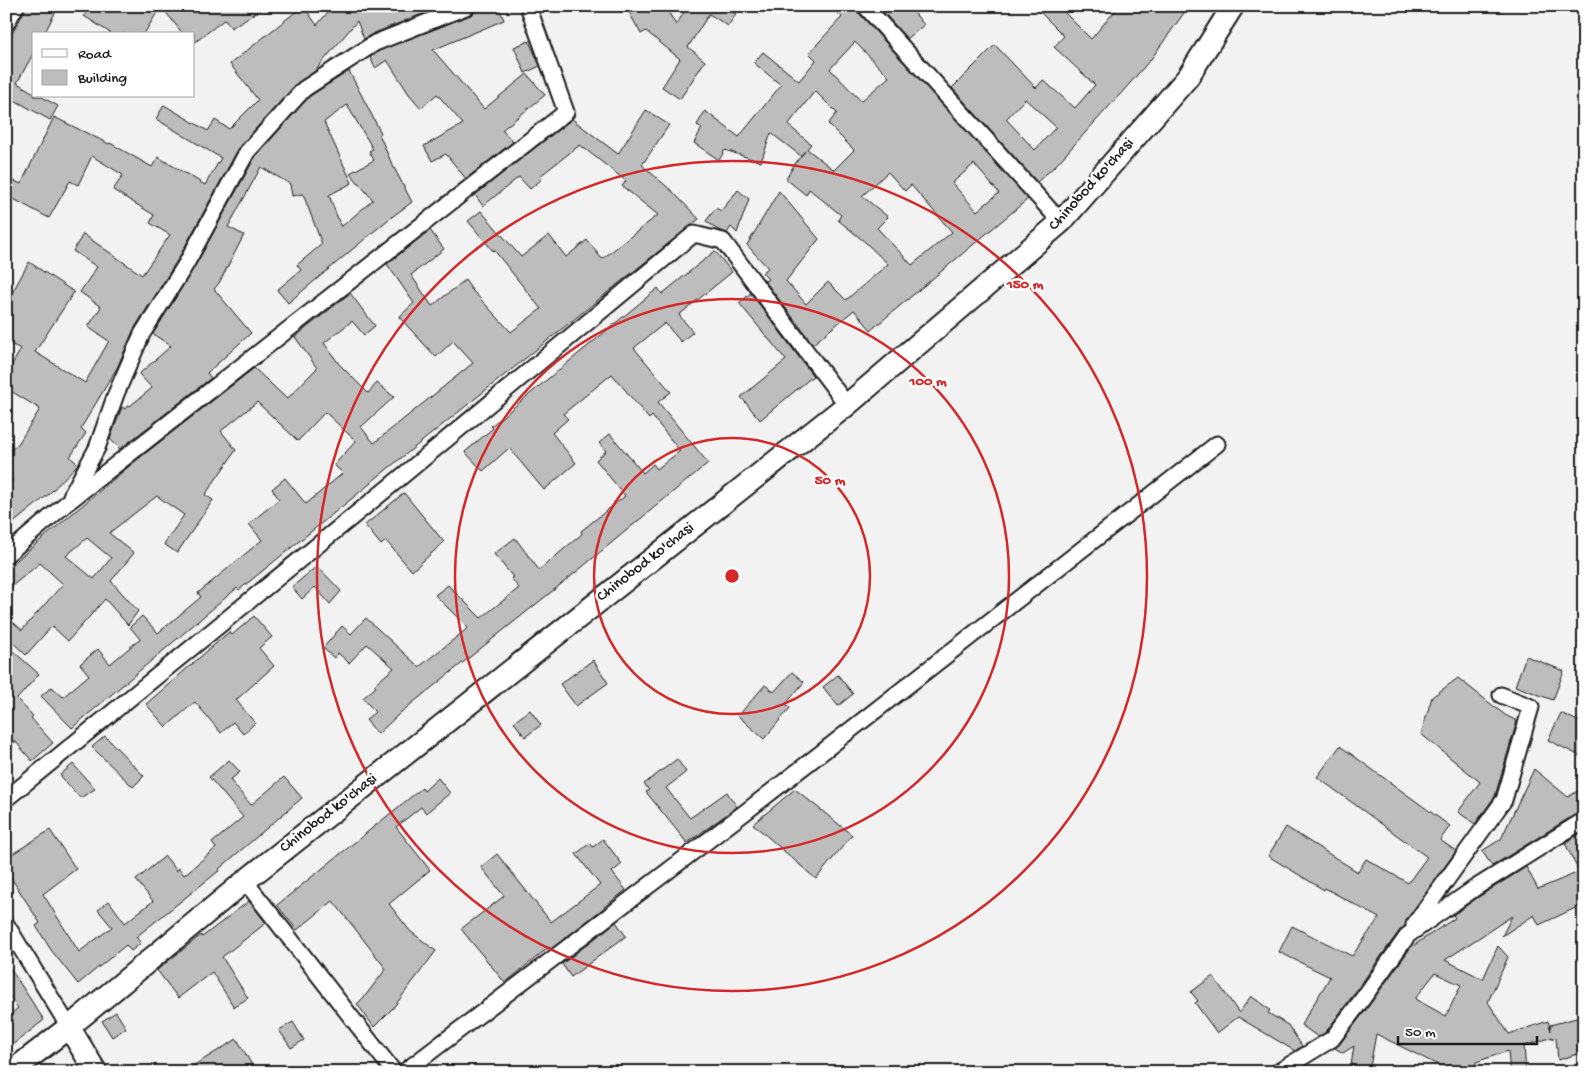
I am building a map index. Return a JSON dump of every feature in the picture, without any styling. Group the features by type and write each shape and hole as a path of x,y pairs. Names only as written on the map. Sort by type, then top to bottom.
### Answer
{"street":[{"path":"6,24 16,6"},
{"path":"68,502 97,448 116,394 142,334 186,264 247,152 304,89 375,43 468,6"},
{"path":"6,555 68,502 566,112 528,6"},
{"path":"865,6 1061,222"},
{"name":"Chinobod ko'chasi","path":"11,1072 69,1027 245,880 847,404 1061,222 1188,77 1233,6"},
{"path":"6,799 389,487 694,234 723,242 847,404"},
{"path":"404,1072 748,810 1217,444"},
{"path":"1278,1072 1332,1039 1504,800 1531,707 1501,695"},
{"path":"1408,935 1475,888 1584,820"},
{"path":"245,880 394,1072"},
{"path":"6,924 96,1072"}],"building":[{"path":"27,6 47,6 56,11 45,32 32,32 32,56 17,83 32,92 32,98 44,98 58,106 50,120 9,97 6,102 6,45"},
{"path":"91,6 161,6 145,32 109,32 84,16"},
{"path":"161,6 266,6 231,28 225,19 195,42 195,32 181,32"},
{"path":"303,6 317,25 333,6 442,6 364,39 357,21 314,72 297,83 240,146 178,259 134,329 117,368 81,428 86,433 70,457 78,464 49,494 6,529 6,485 13,480 6,472 6,454 18,444 40,409 6,388 6,375 21,349 6,342 6,304 29,262 74,292 35,352 85,383 109,341 88,327 101,307 80,292 97,267 73,251 83,234 142,275 170,235 150,223 154,215 113,190 123,175 92,156 78,185 70,181 49,218 6,195 6,177 21,184 54,117 110,143 152,167 158,157 205,185 221,158 156,119 164,105 208,131 215,120 229,129 258,100 230,64"},
{"path":"477,6 498,6 504,20 433,50 484,109 527,74 545,95 502,130 513,142 466,179 446,154 432,161 424,146 463,124 437,94 421,108 409,94 387,60 375,68 370,57 379,51 471,15 476,11"},
{"path":"639,6 665,6 676,25 688,6 723,6 736,14 728,26 709,14 688,47 705,61 680,99 662,87 680,59 646,31 641,34 629,12"},
{"path":"830,6 856,6 858,12 1028,199 871,330 854,310 813,344 765,281 768,279 762,273 768,268 747,245 779,191 819,239 786,281 806,304 828,282 846,300 888,264 838,220 841,215 809,189 806,195 786,179 805,151 801,156 771,133 761,162 725,150 719,160 694,143 702,128 697,125 705,111 739,137 781,85 754,63 763,52 799,81 816,60 809,53 842,17","holes":["855,42 889,77 861,101 830,69","815,91 837,113 828,124 854,150 834,170 807,149 811,144 788,125","974,164 999,193 977,211 952,183","888,172 905,191 911,185 952,232 912,265 877,228 888,217 862,196"]},
{"path":"878,6 909,6 924,25 907,39"},
{"path":"1034,6 1058,6 1091,39 1119,6 1189,6 1151,59 1055,166 1037,182 952,88 995,45 1036,88 1043,80 1075,108 1095,85 1054,47 1064,36","holes":["1025,99 1056,127 1035,150 1006,119"]},
{"path":"529,41 540,66 525,73 514,47"},
{"path":"349,71 381,133 379,134 391,162 412,202 288,303 277,290 301,270 297,265 322,244 303,194 292,196 290,184 261,167 228,227 244,235 214,289 251,333 207,373 211,378 120,449 110,439 122,407 125,409 128,405 130,406 152,388 139,374 171,346 153,334 194,268 255,157 310,96","holes":["347,105 373,149 369,151 374,160 350,173 373,200 341,227 329,195 352,183 324,122"]},
{"path":"646,110 669,125 642,165 673,192 699,219 239,590 237,588 72,728 41,696 52,687 63,697 89,675 80,664 98,649 110,664 140,639 130,627 142,616 158,633 201,597 198,593 262,540 249,524 279,499 272,489 285,478 306,504 343,473 334,465 356,441 325,412 298,441 257,402 221,431 236,450 205,495 213,500 177,553 164,544 184,515 157,496 109,533 134,553 111,581 138,611 128,625 105,599 68,641 52,626 26,655 6,636 6,616 22,630 63,584 40,563 6,591 6,569 133,463 254,368 287,399 317,368 295,337 350,293 375,326 364,335 352,321 324,343 339,364 368,393 377,383 394,397 361,427 374,443 473,363 453,341 436,357 399,317 414,303 387,264 430,230 444,249 411,275 432,306 465,280 511,332 541,309 468,221 481,211 521,257 549,235 566,257 587,240 602,259 658,215 622,186 626,181 580,145 540,176 542,179 530,189 519,177 483,206 475,195 572,119 618,154","holes":["87,538 111,558 94,579 66,556"]},
{"path":"738,190 749,199 737,233 731,227 727,233 718,230 706,221 716,208 721,211"},
{"path":"715,251 732,272 679,315 693,332 681,342 665,323 634,348 671,392 658,402 708,463 575,573 400,713 378,734 366,720 375,712 363,698 376,687 374,685 394,668 367,644 349,663 338,653 334,658 323,648 342,626 351,634 366,618 419,667 468,628 435,595 448,585 481,618 519,588 511,578 513,577 494,554 515,538 539,570 582,534 581,531 625,496 596,460 606,451 599,443 610,434 643,473 653,464 657,469 680,451 652,416 649,419 612,374 563,414 568,419 552,433 576,463 544,490 509,448 483,471 465,452 493,428 491,426 658,288 662,294"},
{"path":"751,293 813,376 760,420 741,397 786,360 739,303"},
{"path":"404,493 444,542 412,571 386,541 381,545 365,525"},
{"path":"317,566 341,591 330,604 315,587 302,599 292,587"},
{"path":"254,616 272,637 259,648 274,666 236,700 255,723 243,734 233,722 221,733 195,702 166,727 146,704 229,632 232,635"},
{"path":"13,651 39,674 17,699 33,716 31,718 53,743 32,761 6,733 6,658"},
{"path":"1526,656 1564,671 1553,700 1515,686"},
{"path":"593,660 608,683 576,706 560,684"},
{"path":"792,672 804,682 786,704 790,708 764,739 738,716 765,685 774,692"},
{"path":"838,675 853,694 838,706 823,687"},
{"path":"1458,678 1505,715 1517,721 1495,796 1475,824 1458,812 1480,782 1421,734 1432,697"},
{"path":"530,710 541,725 525,737 514,722"},
{"path":"1561,713 1584,724 1584,758 1548,740"},
{"path":"105,736 144,776 133,787 92,747"},
{"path":"1340,746 1450,826 1440,840 1456,851 1406,920 1405,926 1400,930 1326,1032 1318,1037 1301,1025 1330,977 1279,952 1292,926 1352,956 1379,918 1325,888 1324,890 1268,856 1286,827 1358,872 1366,859 1408,883 1427,857 1317,777"},
{"path":"677,759 686,772 666,788 690,818 727,792 737,807 687,843 646,792 649,790 644,784"},
{"path":"229,760 240,772 230,780 251,805 284,777 302,798 220,870 136,937 141,943 131,951 126,945 78,984 51,950 36,926 40,923 6,870 6,858 50,830 76,869 43,894 79,952 112,927 98,910 109,901 125,923 153,901 136,880 165,856 177,871 179,868 184,875 216,848 212,843 243,817 209,777"},
{"path":"73,764 95,789 80,798 60,775"},
{"path":"1534,769 1568,797 1584,787 1584,811 1579,812 1492,866 1482,851 1501,839"},
{"path":"438,778 450,793 426,813 421,807 396,827 430,870 389,904 410,931 436,951 393,1008 374,1027 357,1004 386,969 333,901 297,930 277,905 422,788 424,791"},
{"path":"795,789 852,835 816,879 753,824"},
{"path":"1584,831 1584,904 1539,925 1534,915 1502,936 1512,916 1445,960 1483,979 1498,946 1508,957 1488,1002 1509,1034 1548,1021 1551,1031 1550,1025 1584,1016 1584,1052 1558,1060 1556,1038 1553,1039 1553,1037 1524,1046 1526,1072 1510,1072 1508,1051 1476,1062 1474,1072 1452,1072 1376,1034 1369,1072 1350,1072 1354,1046 1343,1053 1335,1048 1368,1007 1411,947 1455,918 1453,915 1480,896 1526,867 1538,889 1579,872 1565,843","holes":["1435,973 1461,985 1446,1016 1415,999"]},
{"path":"603,839 622,864 612,872 626,890 551,949 549,947 505,983 461,929 504,896 481,867 497,854 551,922 600,885 576,854 590,843 593,847"},
{"path":"249,901 266,923 222,957 248,998 234,1007 212,972 178,998 157,970 201,935 202,937"},
{"path":"616,922 626,936 571,977 562,964"},
{"path":"6,962 44,1020 6,1050 6,1018 18,1008 6,991"},
{"path":"1213,976 1239,1013 1251,996 1270,1010 1268,1013 1288,1025 1302,1046 1295,1051 1238,1017 1217,1033 1195,1003 1198,1001 1191,992"},
{"path":"116,1012 126,1028 112,1037 102,1021"},
{"path":"293,1022 304,1040 291,1048 279,1030"},
{"path":"237,1039 256,1072 183,1072"}]}
